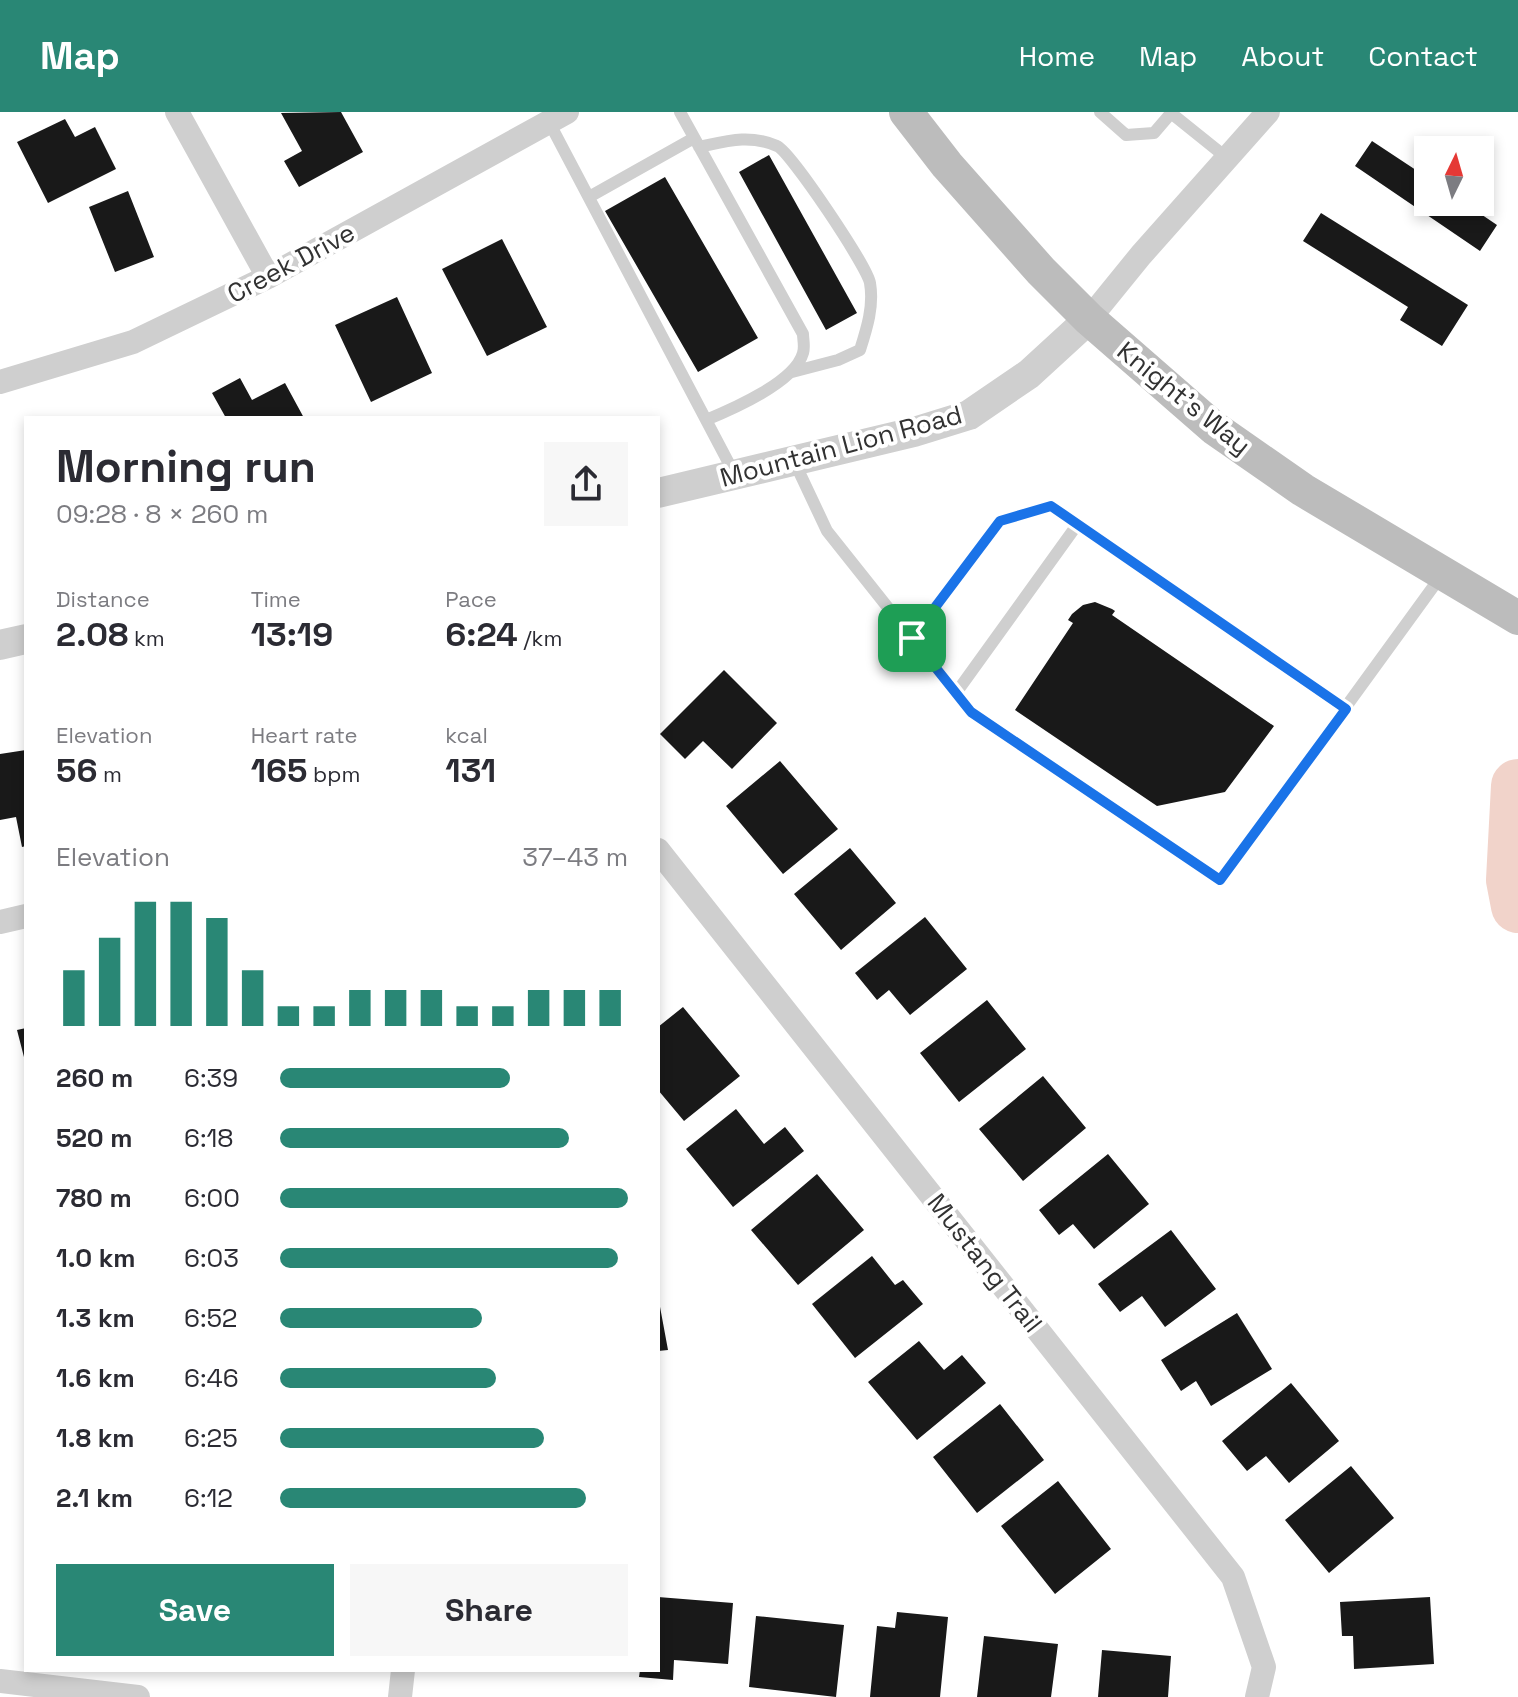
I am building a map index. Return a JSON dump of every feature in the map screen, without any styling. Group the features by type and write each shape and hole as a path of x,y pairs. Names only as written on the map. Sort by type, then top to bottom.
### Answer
{"main road":[{"name":"Knight's Way","path":"906,112 947,165 1041,271 1089,319 1214,428 1303,490 1518,618"}],"street":[{"path":"177,112 268,277"},
{"path":"1089,319 1268,112"},
{"name":"Creek Drive","path":"0,382 133,342 268,277 561,115"},
{"name":"Mountain Lion Road","path":"660,493 969,415 1029,374 1089,319"},
{"path":"0,645 24,639"},
{"name":"Mustang Trail","path":"660,853 1233,1577 1264,1667 1257,1697"},
{"path":"0,922 24,916"},
{"path":"400,1697 403,1672"},
{"path":"0,1681 138,1697"}],"lane":[{"path":"680,112 803,334 803,353 792,372"},
{"path":"1100,112 1126,135 1154,133 1172,112 1227,158"},
{"path":"561,115 589,197 735,475"},
{"path":"589,197 696,143 746,137 781,147 858,255 870,282 870,319 860,350 838,360 792,372 739,406 706,420"},
{"path":"794,461 827,531 971,712 1220,880 1442,574"},
{"path":"912,638 1000,521 1051,506 1346,709"},
{"path":"956,693 1077,525"}],"building":[{"path":"341,112 363,152 299,187 284,161 302,151 281,113"},
{"path":"65,119 75,137 95,127 116,169 48,203 17,142"},
{"path":"1372,141 1414,169 1414,206 1355,166"},
{"path":"769,155 857,313 826,330 739,172"},
{"path":"665,177 758,338 698,372 605,211"},
{"path":"128,191 154,257 115,272 89,207"},
{"path":"1321,213 1468,305 1442,346 1400,320 1408,307 1303,241"},
{"path":"1429,216 1484,216 1497,225 1480,251"},
{"path":"502,239 547,327 487,356 442,269"},
{"path":"397,297 432,373 371,402 335,325"},
{"path":"240,378 252,400 285,383 303,416 225,416 212,393"},
{"path":"1095,602 1115,611 1112,615 1274,726 1225,792 1157,806 1015,710 1073,623 1068,620 1072,614 1083,605"},
{"path":"724,670 777,723 732,769 703,741 685,759 660,734"},
{"path":"24,750 22,847 16,817 0,820 0,754"},
{"path":"780,761 838,829 783,874 726,806"},
{"path":"850,848 896,903 841,950 794,894"},
{"path":"925,917 967,969 910,1015 889,990 877,1000 855,973"},
{"path":"987,1000 1026,1049 959,1102 920,1053"},
{"path":"683,1007 740,1076 684,1121 660,1092 660,1025"},
{"path":"24,1028 24,1057 17,1030"},
{"path":"1043,1076 1086,1128 1023,1181 979,1129"},
{"path":"736,1109 764,1144 785,1127 804,1151 733,1207 686,1149"},
{"path":"1108,1154 1149,1204 1094,1249 1073,1224 1059,1235 1039,1210"},
{"path":"817,1174 864,1230 798,1285 751,1230"},
{"path":"1171,1230 1216,1289 1165,1327 1142,1296 1120,1312 1098,1284"},
{"path":"872,1256 895,1285 903,1280 923,1304 855,1358 812,1304"},
{"path":"660,1307 668,1350 660,1351"},
{"path":"1237,1313 1272,1369 1211,1406 1196,1381 1181,1391 1161,1360"},
{"path":"919,1341 944,1370 962,1355 986,1383 917,1440 868,1382"},
{"path":"1291,1383 1339,1441 1289,1483 1266,1456 1247,1471 1222,1441"},
{"path":"1000,1404 1044,1460 977,1513 933,1457"},
{"path":"1351,1466 1394,1518 1329,1573 1285,1520"},
{"path":"1058,1481 1111,1549 1055,1594 1001,1526"},
{"path":"660,1597 733,1603 728,1664 674,1660 673,1680 639,1677 640,1672 660,1672"},
{"path":"1430,1597 1434,1664 1354,1669 1353,1636 1342,1636 1340,1602"},
{"path":"897,1612 948,1617 940,1697 870,1697 877,1626 895,1628"},
{"path":"756,1616 844,1625 836,1697 749,1687"},
{"path":"984,1636 1058,1644 1051,1697 977,1697"},
{"path":"1102,1650 1171,1656 1168,1697 1098,1697"}],"waterway":[{"path":"1518,786 1513,880 1518,906"}],"route":[{"path":"1051,506 1346,709 1220,880 971,712 912,638 1000,521 1051,506"}]}
